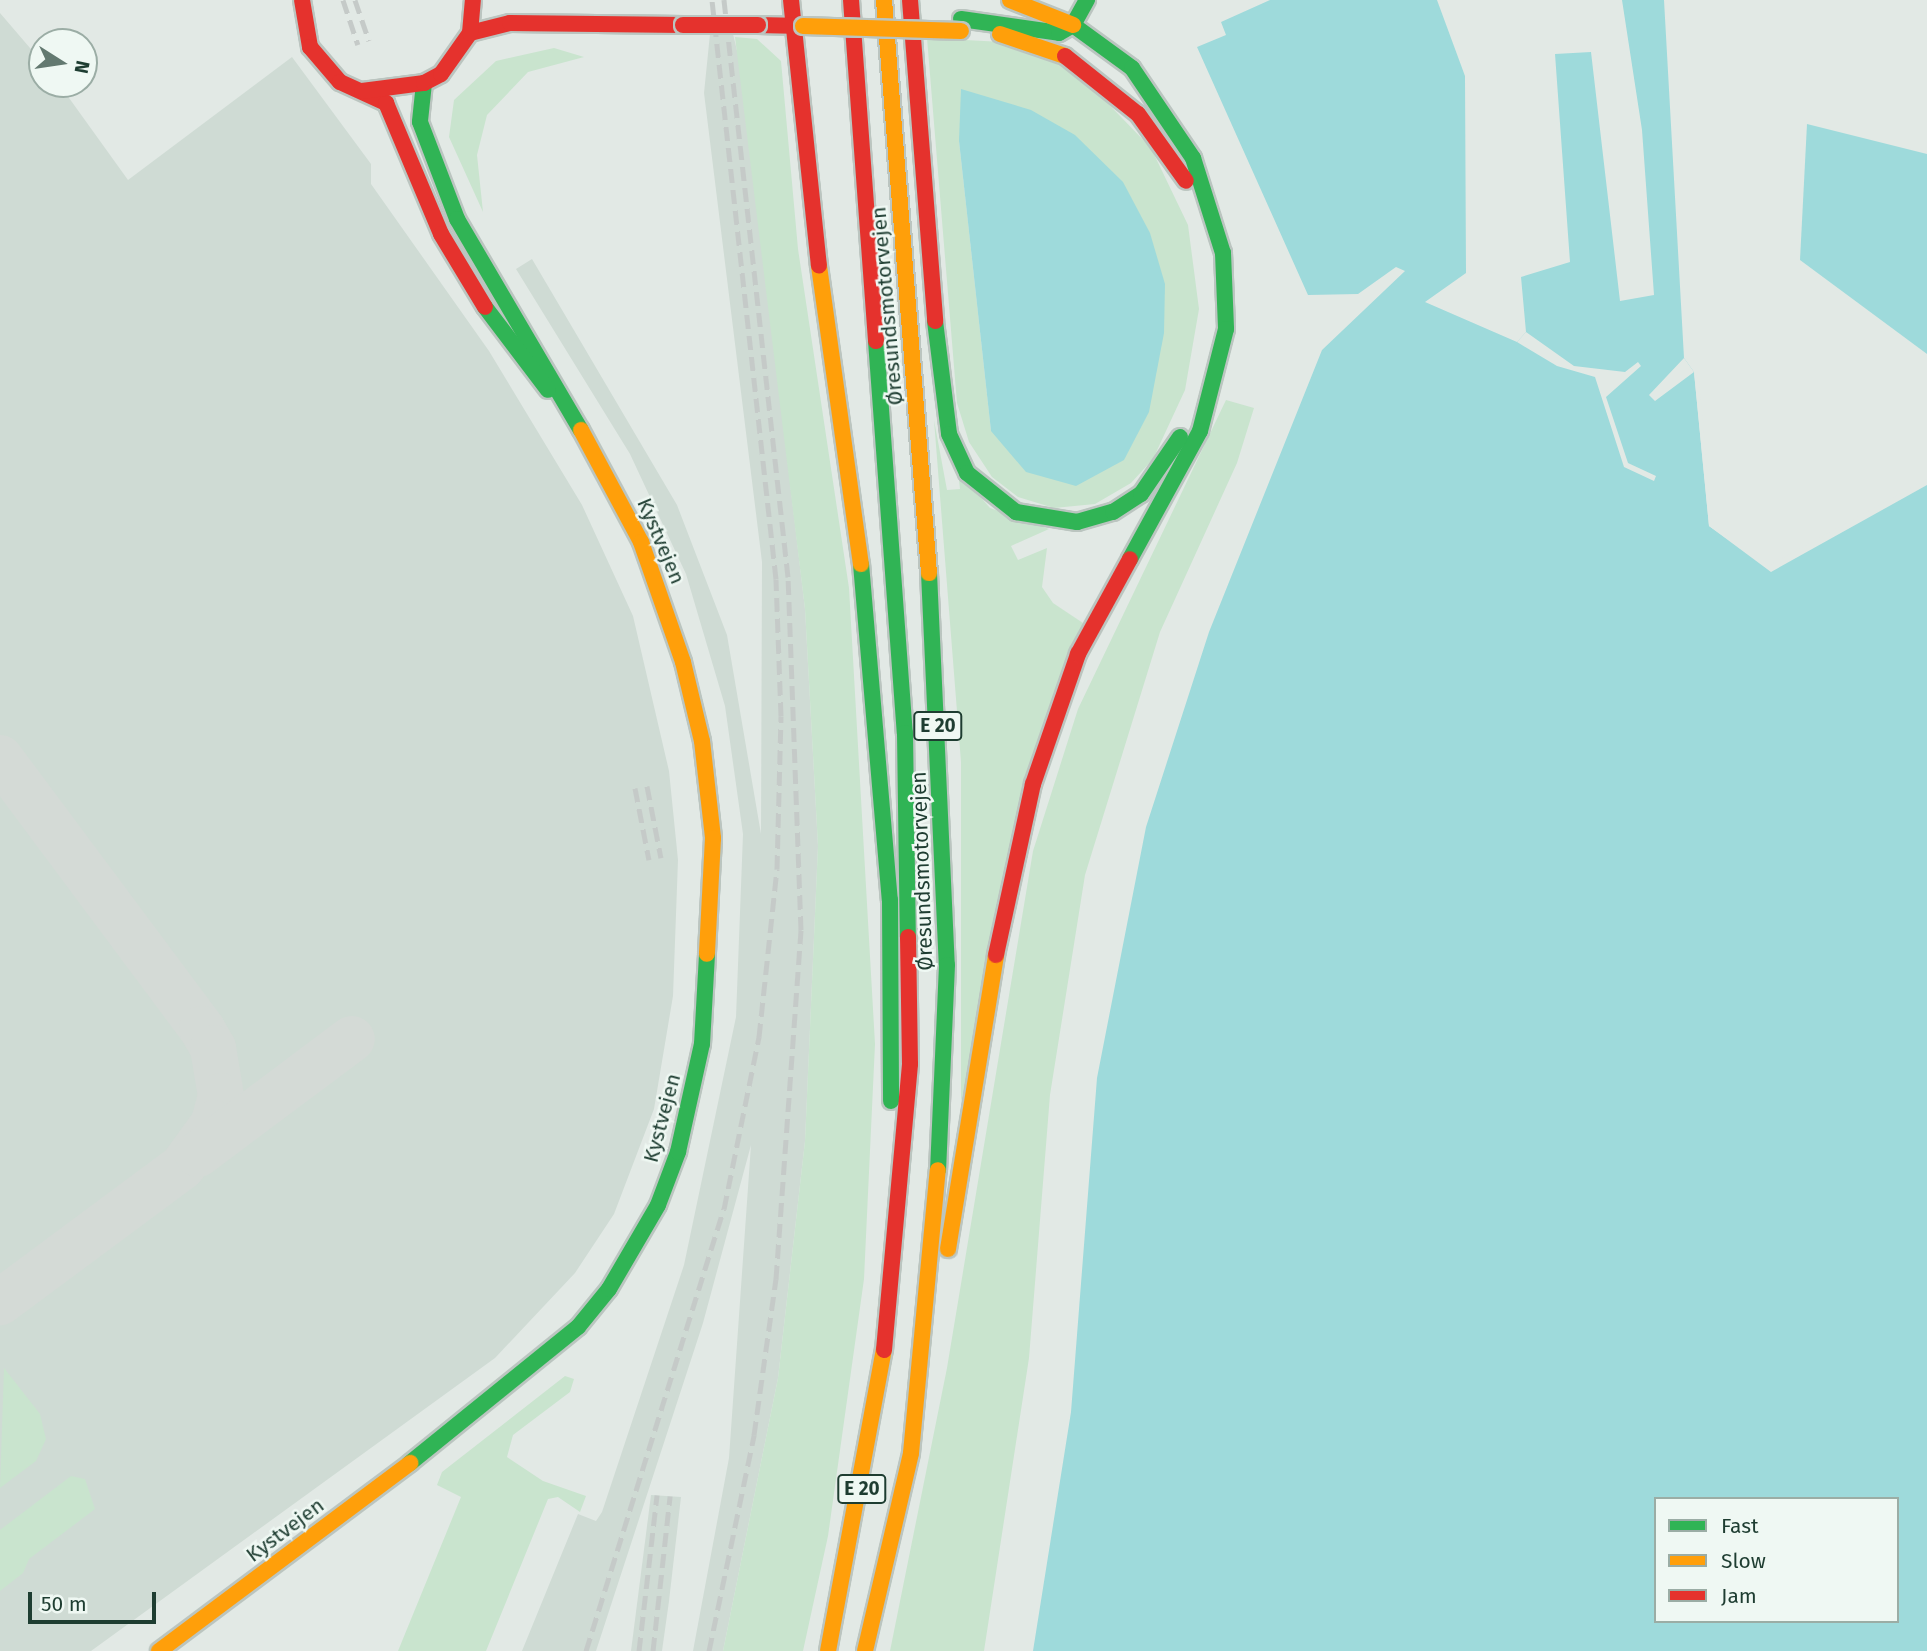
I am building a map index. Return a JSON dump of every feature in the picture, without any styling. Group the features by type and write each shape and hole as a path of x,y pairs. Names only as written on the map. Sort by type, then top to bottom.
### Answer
{"main road":[{"name":"Kystvejen","path":"302,0 303,29 323,66 386,103 465,274 536,379 557,398"},
{"path":"362,90 424,83 451,65 470,33 473,0"},
{"path":"791,0 797,26 858,535 890,900 887,1325"},
{"name":"Øresundsmotorvejen","path":"828,1651 887,1325 910,1064 911,894 905,733 851,0"},
{"name":"Øresundsmotorvejen","path":"865,1651 911,1453 936,1226 947,965 928,562 884,0"},
{"path":"910,0 945,423 967,473 984,491 1016,512 1064,522 1113,512 1161,471 1198,392 1211,302 1202,231 1176,162 1138,114 1065,56 1017,37 961,25"},
{"path":"911,1453 1005,900 1032,784 1078,654 1200,431 1224,347 1223,253 1198,170 1132,68 1066,29 1056,16 1010,0"},
{"path":"1056,16 1063,0"},
{"path":"1065,56 1066,29 1087,0"},
{"path":"470,33 510,23 961,25 1066,29"},
{"name":"Kystvejen","path":"159,1651 489,1404 578,1327 636,1248 678,1152 702,1044 712,937 713,838 702,741 683,662 641,542 557,398 443,189 421,122 424,83"}],"shaded area":[{"path":"0,13 28,46 28,98 69,98 128,180 292,57 371,164 371,184 489,351 582,505 633,616 669,771 678,860 673,996 654,1109 614,1214 575,1273 495,1358 91,1651 0,1651"},
{"path":"710,34 733,34 741,67 805,609 818,846 805,1141 778,1378 723,1651 693,1651 729,1458 751,1145 703,1323 596,1651 522,1651 578,1514 596,1521 602,1512 684,1265 736,1017 743,834 725,706 686,574 630,454 516,269 532,259 677,505 727,635 761,834 762,562 704,93"},
{"path":"651,1495 681,1497 669,1601 662,1651 631,1651"}],"green space":[{"path":"735,37 757,39 781,61 798,249 849,588 875,1044 864,1279 828,1536 803,1651 723,1651 778,1378 805,1141 818,846 805,609"},
{"path":"927,38 1003,42 1049,58 1092,87 1151,148 1188,225 1199,309 1185,390 1153,459 1131,483 1095,504 1054,508 1018,497 992,477 969,442 957,403","holes":["959,141 1149,412 991,431"]},
{"path":"554,48 584,57 528,72 487,115 477,155 483,212 449,137 454,100 496,61"},
{"path":"1226,400 1254,408 1237,463 1160,632 1085,875 1050,1095 1029,1358 984,1651 890,1651 947,1368 1033,851 1078,709"},
{"path":"934,420 947,490 960,489 958,471 990,508 1049,529 1011,546 1018,560 1047,548 1042,587 1053,603 1083,623 961,1102 961,762"},
{"path":"4,1368 40,1414 46,1439 36,1461 0,1488"},
{"path":"565,1376 574,1379 570,1392 513,1435 507,1457 543,1481 586,1496 580,1512 558,1497 548,1499 486,1651 398,1651 461,1497 437,1485 442,1472"},
{"path":"71,1476 85,1479 95,1509 29,1559 23,1573 0,1591 0,1530"}],"water":[{"path":"1270,0 1437,0 1465,76 1466,273 1425,302 1517,342 1526,332 1521,277 1570,262 1555,54 1591,52 1620,301 1654,295 1642,130 1622,0 1664,0 1684,358 1694,372 1709,526 1770,569 1927,482 1927,1651 1033,1651 1071,1412 1097,1078 1146,827 1209,632 1322,350 1405,271 1396,267 1358,294 1308,295 1197,47 1226,35 1221,22"},
{"path":"961,89 1031,110 1075,135 1123,182 1150,233 1165,284 1164,333 1149,412 1124,460 1076,486 1026,472 991,431 959,141"},
{"path":"1807,124 1927,154 1927,354 1800,260"}],"pier":[{"path":"1526,332 1574,366 1625,372 1638,362 1641,366 1606,397 1628,463 1656,476 1654,481 1624,467 1595,377 1557,366 1517,342"},
{"path":"1684,358 1694,372 1655,401 1649,395"},
{"path":"1694,372 1699,380 1712,525 1770,565 1927,479 1927,485 1771,572 1709,526"}],"taxiway":[{"path":"0,758 202,1029 213,1048 221,1096 214,1123 182,1167 0,1302"},
{"path":"198,1154 352,1039"}],"railway":[{"path":"343,0 358,45"},
{"path":"355,0 369,41"},
{"path":"586,1651 724,1209 759,1037 777,869 781,716 776,579 712,0"},
{"path":"709,1651 754,1435 776,1279 801,930 788,577 724,0"},
{"path":"647,786 661,858"},
{"path":"635,788 649,860"},
{"path":"639,1651 657,1495"},
{"path":"653,1651 670,1496"}],"traffic: fast":[{"path":"961,19 1059,33 1073,25 1087,0"},
{"path":"1073,25 1132,68 1193,158 1223,253 1226,329 1200,431 1130,559"},
{"path":"424,83 420,122 457,219 581,430"},
{"path":"485,307 548,390"},
{"path":"935,321 949,434 967,473 1016,512 1077,522 1113,512 1141,494 1180,437"},
{"path":"876,341 905,733 908,937"},
{"path":"861,564 890,900 891,1101"},
{"path":"929,573 947,965 938,1170"},
{"path":"410,1463 578,1327 609,1289 658,1205 678,1152 702,1044 707,954"}],"traffic: slow":[{"path":"884,0 929,573"},
{"path":"1010,0 1073,25"},
{"path":"803,26 961,31"},
{"path":"1000,34 1065,56"},
{"path":"819,266 861,564"},
{"path":"581,430 641,542 683,662 702,741 713,838 707,954"},
{"path":"948,1249 996,955"},
{"path":"865,1651 911,1453 938,1170"},
{"path":"828,1651 884,1350"},
{"path":"159,1651 410,1463"}],"traffic: jam":[{"path":"302,0 310,47 340,82 386,103 441,234 485,307"},
{"path":"362,91 424,83 441,74 470,33 473,0"},
{"path":"791,0 819,266"},
{"path":"851,0 876,341"},
{"path":"910,0 935,321"},
{"path":"470,33 510,23 683,25"},
{"path":"683,25 758,25"},
{"path":"758,25 803,26"},
{"path":"1065,56 1138,114 1186,181"},
{"path":"996,955 1033,784 1078,654 1130,559"},
{"path":"884,1350 910,1064 908,937"}]}
